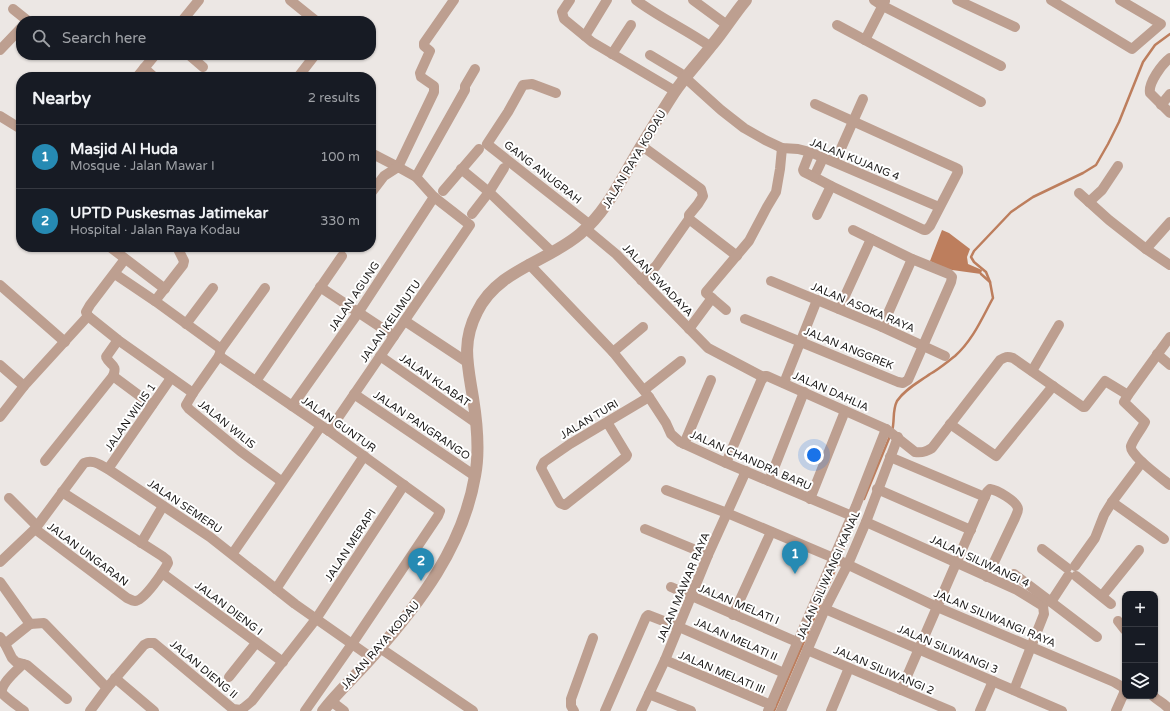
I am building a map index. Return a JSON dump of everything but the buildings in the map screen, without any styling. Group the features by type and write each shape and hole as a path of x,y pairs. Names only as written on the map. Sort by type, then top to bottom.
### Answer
{"street":[{"path":"186,16 199,0"},
{"path":"290,0 310,16"},
{"path":"376,186 384,176 398,167 434,92 434,86 421,77 420,73 430,51 424,46 424,43 430,32 454,0"},
{"path":"570,0 562,12 564,19 585,36 612,54 675,91"},
{"path":"585,36 607,0"},
{"path":"636,0 686,32 712,46"},
{"path":"693,0 727,25"},
{"path":"874,0 884,3 1001,66"},
{"path":"957,0 1015,27"},
{"path":"1050,0 1132,49 1161,24 1120,0"},
{"name":"JALAN RAYA KODAU","path":"323,711 372,658 416,605 444,563 463,521 475,476 477,459 476,423 467,362 467,343 470,328 481,304 494,289 520,269 571,242 588,227 605,207 675,91 712,46 743,1"},
{"path":"865,40 884,3"},
{"path":"13,9 22,16"},
{"path":"612,54 631,25"},
{"path":"837,25 981,102"},
{"path":"0,50 16,33"},
{"name":"JALAN KUJANG 4","path":"650,55 686,78 720,110 744,128 765,140 782,148 798,149 810,152 939,206"},
{"path":"1170,58 1151,83 1149,89 1150,93 1170,113"},
{"path":"141,72 150,60"},
{"path":"195,60 203,67"},
{"path":"302,72 311,60"},
{"path":"144,68 148,72"},
{"path":"416,177 465,90 465,86 475,69"},
{"name":"GANG ANUGRAH","path":"556,93 532,84 523,85 508,112 487,144 588,227"},
{"path":"1161,105 1170,94"},
{"path":"834,162 863,99"},
{"path":"810,152 803,170 804,172 924,230 930,226 939,206 958,172 958,170 815,104"},
{"path":"0,116 16,126"},
{"path":"641,280 656,266 703,196 702,191 642,146"},
{"path":"442,191 479,148"},
{"path":"726,310 706,294 707,289 750,241 767,206 776,192 782,148"},
{"path":"376,156 416,177 434,197"},
{"path":"814,177 823,158"},
{"path":"1089,202 1102,190 1118,166"},
{"path":"472,214 504,168"},
{"path":"461,169 488,192 552,252"},
{"path":"817,215 831,186"},
{"path":"1079,194 1146,249 1170,265"},
{"name":"JALAN KELIMUTU","path":"233,553 281,481 354,394 470,224 434,197"},
{"name":"JALAN AGUNG","path":"292,406 358,313 434,197"},
{"path":"689,219 737,256"},
{"path":"1146,249 1170,222"},
{"name":"JALAN SWADAYA","path":"588,227 711,350 764,377"},
{"path":"853,230 912,259 949,274 952,277 923,346"},
{"path":"839,309 871,239"},
{"path":"117,252 164,289"},
{"path":"154,301 183,265 184,261 180,252"},
{"path":"256,381 342,256"},
{"path":"126,259 86,312 88,316 118,340 193,393"},
{"path":"882,327 912,259"},
{"name":"JALAN CHANDRA BARU","path":"529,264 613,352 647,394 666,423 671,434 684,444 852,516"},
{"name":"JALAN GUNTUR","path":"115,274 186,324 256,381 325,428 440,511 352,644"},
{"name":"JALAN ASOKA RAYA","path":"771,281 882,327 945,356"},
{"path":"0,285 65,342"},
{"path":"320,287 394,336"},
{"path":"186,324 214,288"},
{"name":"JALAN WILIS","path":"266,288 220,353 186,405 188,409 240,451 281,481"},
{"path":"689,329 712,298"},
{"path":"784,383 817,300"},
{"path":"0,417 24,386 88,316"},
{"name":"JALAN ANGGREK","path":"745,319 903,383 908,380 923,346"},
{"path":"405,321 467,362"},
{"path":"1059,325 1032,371 1083,407 1085,407 1105,381 1126,399 1145,422 1130,449 1142,462 1170,485"},
{"path":"613,352 643,327"},
{"path":"1126,399 1170,337"},
{"path":"45,461 113,376 115,367 106,357 118,340"},
{"path":"1157,354 1170,365"},
{"name":"JALAN KLABAT","path":"380,356 476,423"},
{"name":"JALAN DAHLIA","path":"764,377 767,376 784,383 892,432 915,452 926,452 932,448 1000,360 1009,356 1032,371"},
{"name":"JALAN TURI","path":"607,422 627,455 626,457 565,505 560,503 541,468 542,464 647,394 681,361"},
{"path":"0,365 24,386"},
{"path":"113,376 152,405"},
{"path":"726,463 764,377"},
{"name":"JALAN WILIS 1","path":"108,469 171,378"},
{"path":"684,444 711,380"},
{"path":"950,424 996,456 1053,386"},
{"path":"769,481 804,392"},
{"name":"JALAN PANGRANGO","path":"354,394 475,476"},
{"path":"810,499 845,411"},
{"path":"769,708 797,642 840,561 852,516 892,432"},
{"name":"JALAN SILIWANGI KANAL","path":"781,711 825,609 840,561 866,522 890,457 892,432"},
{"path":"276,590 364,456"},
{"path":"890,457 985,497"},
{"name":"JALAN SEMERU","path":"0,561 36,527 84,463 89,461 96,462 233,553 276,590 372,658"},
{"path":"1052,602 1095,538 1104,515 1112,502 1142,462"},
{"name":"JALAN MAWAR RAYA","path":"641,711 665,660 708,555 746,471"},
{"name":"JALAN MERAPI","path":"316,619 404,485"},
{"path":"878,489 971,530"},
{"path":"901,690 985,497 990,489 993,489 1016,504 1018,509 986,577"},
{"name":"JALAN SILIWANGI RAYA","path":"666,490 727,513 840,561 937,607 1122,686"},
{"path":"62,492 167,560 168,563 162,573"},
{"name":"JALAN UNGARAN","path":"9,498 36,527 127,598 135,602 140,600 162,573"},
{"path":"1112,502 1164,539"},
{"path":"141,543 163,506"},
{"name":"JALAN SILIWANGI 4","path":"866,522 956,564 1017,590 1043,606 1044,614 1031,647"},
{"path":"645,529 708,555"},
{"path":"733,614 771,532"},
{"path":"1042,549 1111,604"},
{"path":"1102,596 1139,550"},
{"name":"JALAN DIENG I","path":"162,573 283,662"},
{"path":"1014,574 1097,637"},
{"path":"0,582 30,624"},
{"name":"JALAN MELATI I","path":"671,587 797,642"},
{"name":"JALAN SILIWANGI 3","path":"825,609 1014,690 1037,706 1062,711"},
{"name":"JALAN MELATI II","path":"604,711 648,615 784,673"},
{"name":"JALAN DIENG II","path":"90,711 106,688 144,645 148,642 152,642 233,709 240,711 252,701 316,619"},
{"path":"1118,621 1123,627"},
{"path":"67,699 27,665 16,662 2,641 30,624 44,623 106,688"},
{"path":"574,711 571,706 570,699 593,638"},
{"path":"229,677 256,643"},
{"path":"305,711 352,644"},
{"path":"1014,690 1031,647"},
{"path":"380,648 473,711"},
{"name":"JALAN SILIWANGI 2","path":"807,650 951,711"},
{"name":"JALAN MELATI III","path":"665,660 769,708"},
{"path":"23,664 3,683 1,687 2,693 24,711"},
{"path":"834,710 849,668"},
{"path":"115,678 154,711"},
{"path":"980,711 993,681"},
{"path":"649,694 691,711"},
{"name":"JALAN SILIWANGI RAYA","path":"1116,711 1122,698"},
{"path":"1158,699 1169,706"},
{"path":"331,701 344,711"}],"shaded area":[{"path":"942,230 949,233 970,249 967,257 968,264 982,270 981,274 945,269 930,261"}],"waterway":[{"path":"990,282 986,272 974,262 971,257 974,251 1011,212 1033,197 1083,173 1096,165 1119,122 1143,62 1155,45 1170,34"},
{"path":"892,431 895,408 900,397 912,386 940,368 955,356 967,343 977,328 993,298 990,282 981,274"},
{"path":"864,499 890,436"},
{"path":"839,559 853,526"},
{"path":"774,711 838,563"}],"place":[{"name":"Masjid Al Huda","path":"795,574"},
{"name":"UPTD Puskesmas Jatimekar","path":"421,581"}]}
